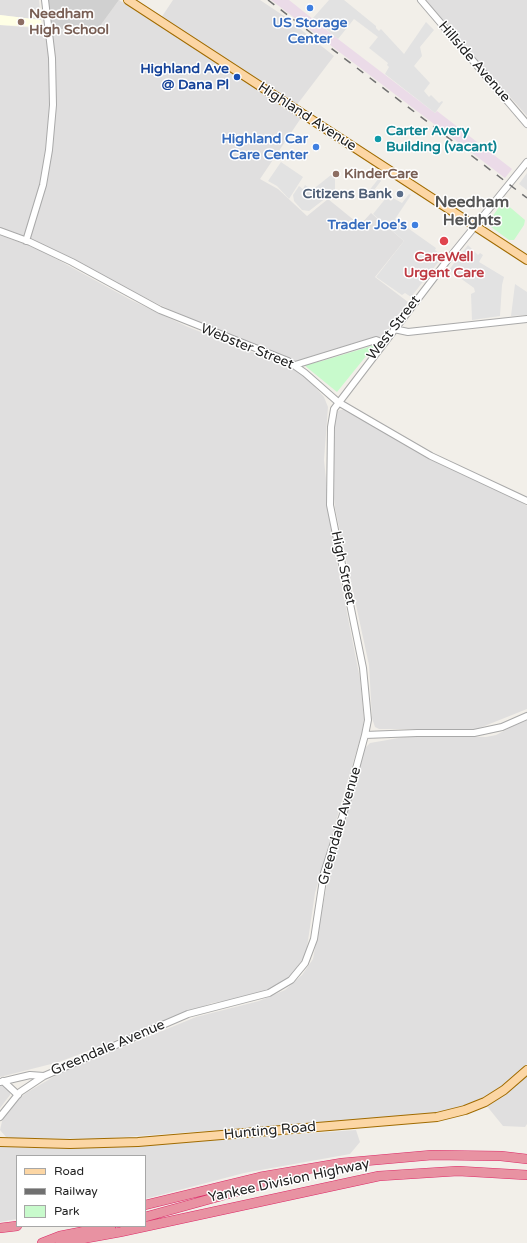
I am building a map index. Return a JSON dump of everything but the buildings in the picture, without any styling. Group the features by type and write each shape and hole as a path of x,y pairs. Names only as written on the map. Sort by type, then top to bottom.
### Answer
{"highway":[{"path":"146,1205 270,1175 342,1162 418,1156 482,1156 527,1159"},
{"path":"482,1156 527,1162"},
{"path":"146,1217 298,1175 355,1162"},
{"name":"Yankee Division Highway","path":"146,1225 379,1176 453,1171 527,1175"},
{"path":"0,1228 16,1226"},
{"path":"42,1243 60,1236 106,1227"},
{"name":"Yankee Division Highway","path":"60,1243 136,1227"}],"main road":[{"name":"Highland Avenue","path":"128,0 527,260"},
{"name":"Hunting Road","path":"0,1142 70,1144 134,1142 437,1117 465,1110 485,1102 504,1090 527,1070"}],"street":[{"path":"26,241 43,185 49,150 52,105 52,58 45,0"},
{"name":"Hillside Avenue","path":"421,0 527,124"},
{"name":"West Street","path":"338,402 475,226 527,162"},
{"name":"Webster Street","path":"0,231 72,262 160,310 295,365 338,402 431,456 527,501"},
{"path":"394,329 407,332 527,319"},
{"path":"295,365 375,341 384,343"},
{"name":"High Street","path":"338,402 334,409 331,427 330,506 363,668 368,710 365,735"},
{"path":"365,735 474,733 502,727 527,716"},
{"name":"Greendale Avenue","path":"2,1082 30,1075 44,1076 106,1051 188,1014 264,995 282,986 294,977 305,963 312,948 324,873 347,802 365,735"},
{"path":"0,1117 18,1095 44,1076"},
{"path":"2,1082 18,1095"}],"shaded area":[{"path":"0,0 39,0 41,20 0,15"},
{"path":"48,0 119,0 95,33 51,28"},
{"path":"119,0 301,118 260,179 278,189 307,216 328,199 360,225 371,213 404,241 375,277 408,302 383,337 374,337 305,361 296,362 170,310 22,236 0,228 0,25 95,33"},
{"path":"173,0 260,0 284,16 334,56 296,106 161,18"},
{"path":"271,0 289,0 435,113 437,111 512,169 505,178"},
{"path":"329,0 344,0 376,26 379,31 381,29 404,54 426,22 434,30 420,47 422,56 414,66 430,83 424,91 429,97 431,95 439,103 442,101 443,102 435,113 385,74 389,67 387,65 388,63 369,48 378,37 354,19 338,39 313,18"},
{"path":"426,0 527,0 527,116 456,36"},
{"name":"Needham High School","path":"0,15 41,20 42,27 0,25"},
{"path":"281,162 303,177 289,199 277,186 268,181"},
{"path":"527,173 527,190 519,184"},
{"path":"331,175 335,177 335,191 309,211 302,210 294,201 293,195 299,186 303,189 305,185 312,190"},
{"path":"379,178 381,181 371,194 368,192"},
{"path":"409,194 411,195 395,219 436,248 435,250 443,256 411,297 405,293 402,295 376,277 404,241 373,214 386,198 391,201 393,198 402,203"},
{"path":"0,235 40,250 131,300 188,327 290,367 304,375 324,397 328,407 324,460 332,537 360,679 364,719 362,732 315,893 306,954 290,978 273,988 256,995 212,1003 59,1062 0,1077"},
{"path":"468,245 478,255 480,253 483,255 479,262 504,277 500,316 472,320 471,294 475,292 474,288 449,270"},
{"path":"515,284 527,292 527,315 511,316"},
{"path":"344,410 363,420 423,455 507,493 527,506 527,709 477,729 379,729 375,727 372,718 369,665 335,508 332,477 335,420 336,412"},
{"path":"527,719 527,1064 501,1088 464,1107 439,1114 97,1139 13,1138 6,1137 0,1130 3,1117 12,1105 26,1093 60,1073 196,1017 259,1001 285,990 302,975 313,959 331,862 351,802 365,748 370,743 410,736 486,737 496,735"},
{"path":"527,1073 527,1124 525,1127 503,1126 486,1105 513,1087"},
{"path":"3,1084 10,1090 10,1095 0,1108 0,1085"},
{"path":"356,1130 360,1142 350,1154 244,1173 146,1199 146,1155 16,1155 16,1219 0,1222 0,1147 68,1148 136,1146"}],"green space":[{"path":"502,203 505,203 525,220 524,225 514,240 509,240 487,224"},
{"path":"375,345 337,392 304,365 322,361"}],"railway":[{"path":"268,0 527,198"}],"place":[{"name":"US Storage Center","path":"310,8"},
{"name":"Needham High School","path":"21,22"},
{"name":"Highland Ave @ Dana Pl","path":"237,77"},
{"name":"Carter Avery Building (vacant)","path":"378,139"},
{"name":"Highland Car Care Center","path":"316,147"},
{"name":"KinderCare","path":"336,174"},
{"name":"Citizens Bank","path":"400,194"},
{"name":"Trader Joe's","path":"415,225"},
{"name":"CareWell Urgent Care","path":"444,241"}],"district":[{"name":"Needham Heights","path":"472,212"}]}
